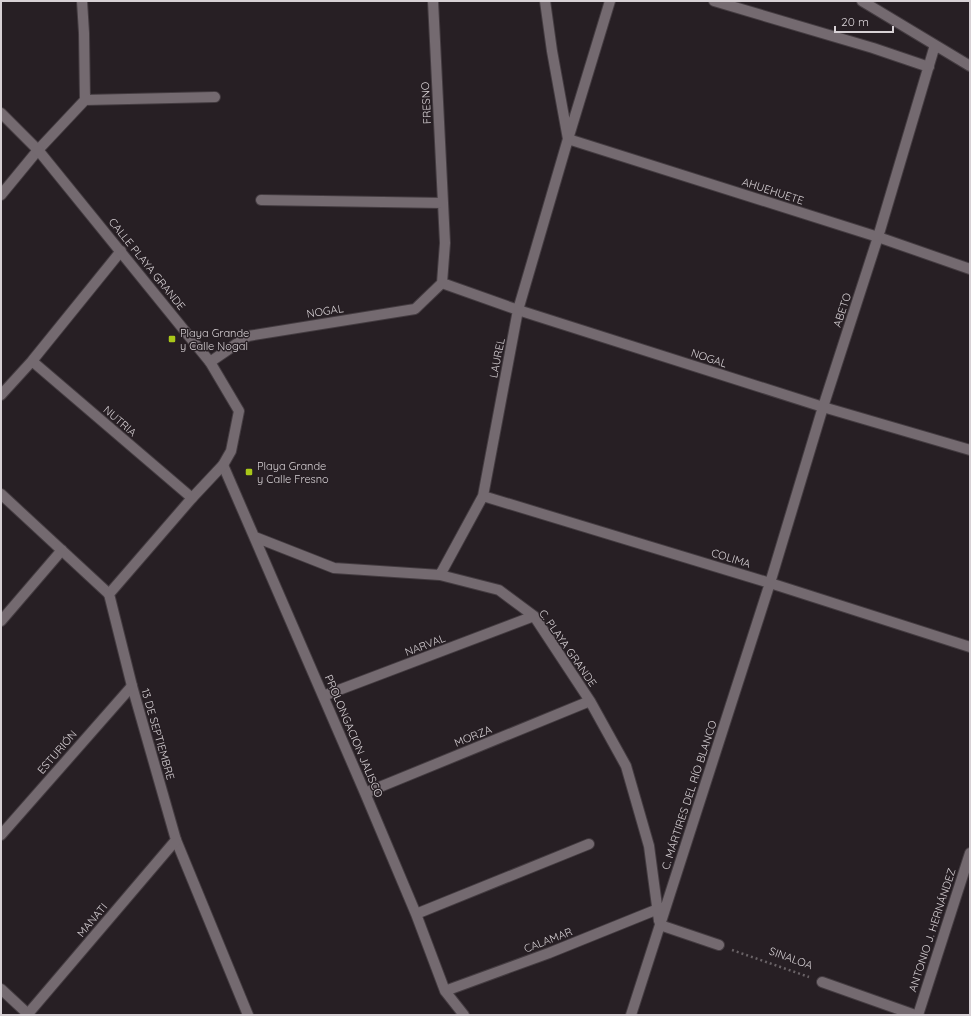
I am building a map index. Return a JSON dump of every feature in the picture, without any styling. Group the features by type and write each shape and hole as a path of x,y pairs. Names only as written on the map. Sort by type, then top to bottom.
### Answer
{"street":[{"path":"1,195 38,150 85,100 82,1"},
{"name":"FRESNO","path":"433,1 443,203"},
{"name":"LAUREL","path":"545,1 552,51 568,139"},
{"name":"LAUREL","path":"440,576 483,496 518,310 610,1"},
{"path":"714,1 873,48 929,67"},
{"path":"862,1 970,66"},
{"name":"ABETO","path":"770,583 823,407 878,237 935,45"},
{"path":"85,100 215,97"},
{"name":"CALLE PLAYA GRANDE","path":"1,114 38,150 210,362 239,411 231,451 223,465 192,498 109,594"},
{"name":"AHUEHUETE","path":"568,139 878,237 970,269"},
{"path":"261,200 443,203 445,243 442,283"},
{"path":"1,395 32,361 121,251"},
{"name":"NOGAL","path":"210,362 248,336 416,309 442,283 518,310 823,407 970,450"},
{"name":"NUTRIA","path":"32,361 192,498"},
{"name":"PROLONGACION JALISCO","path":"223,465 366,793 416,914 445,991 464,1015"},
{"path":"1,494 109,594"},
{"name":"COLIMA","path":"483,496 770,583 970,647"},
{"name":"C. PLAYA GRANDE","path":"255,537 334,568 440,576 499,590 534,616 590,701 626,766 649,846 660,925"},
{"path":"1,622 62,550"},
{"name":"C. MÁRTIRES DEL RÍO BLANCO","path":"632,1015 770,583"},
{"name":"13 DE SEPTIEMBRE","path":"109,594 132,686 176,840 248,1015"},
{"name":"NARVAL","path":"323,696 534,616"},
{"name":"ESTURIÓN","path":"1,835 132,686"},
{"name":"MORZA","path":"366,793 590,701"},
{"name":"MANATI","path":"28,1015 176,840"},
{"path":"416,914 589,844"},
{"name":"ANTONIO J. HERNÁNDEZ","path":"918,1015 970,853"},
{"name":"CALAMAR","path":"445,991 550,953 658,909"},
{"path":"660,925 719,945"},
{"name":"SINALOA","path":"822,982 914,1015"},
{"path":"1,989 28,1015"}],"path":[{"name":"SINALOA","path":"719,945 822,982"}],"place":[{"name":"Playa Grande y Calle Nogal","path":"172,339"},
{"name":"Playa Grande y Calle Fresno","path":"249,472"}]}
